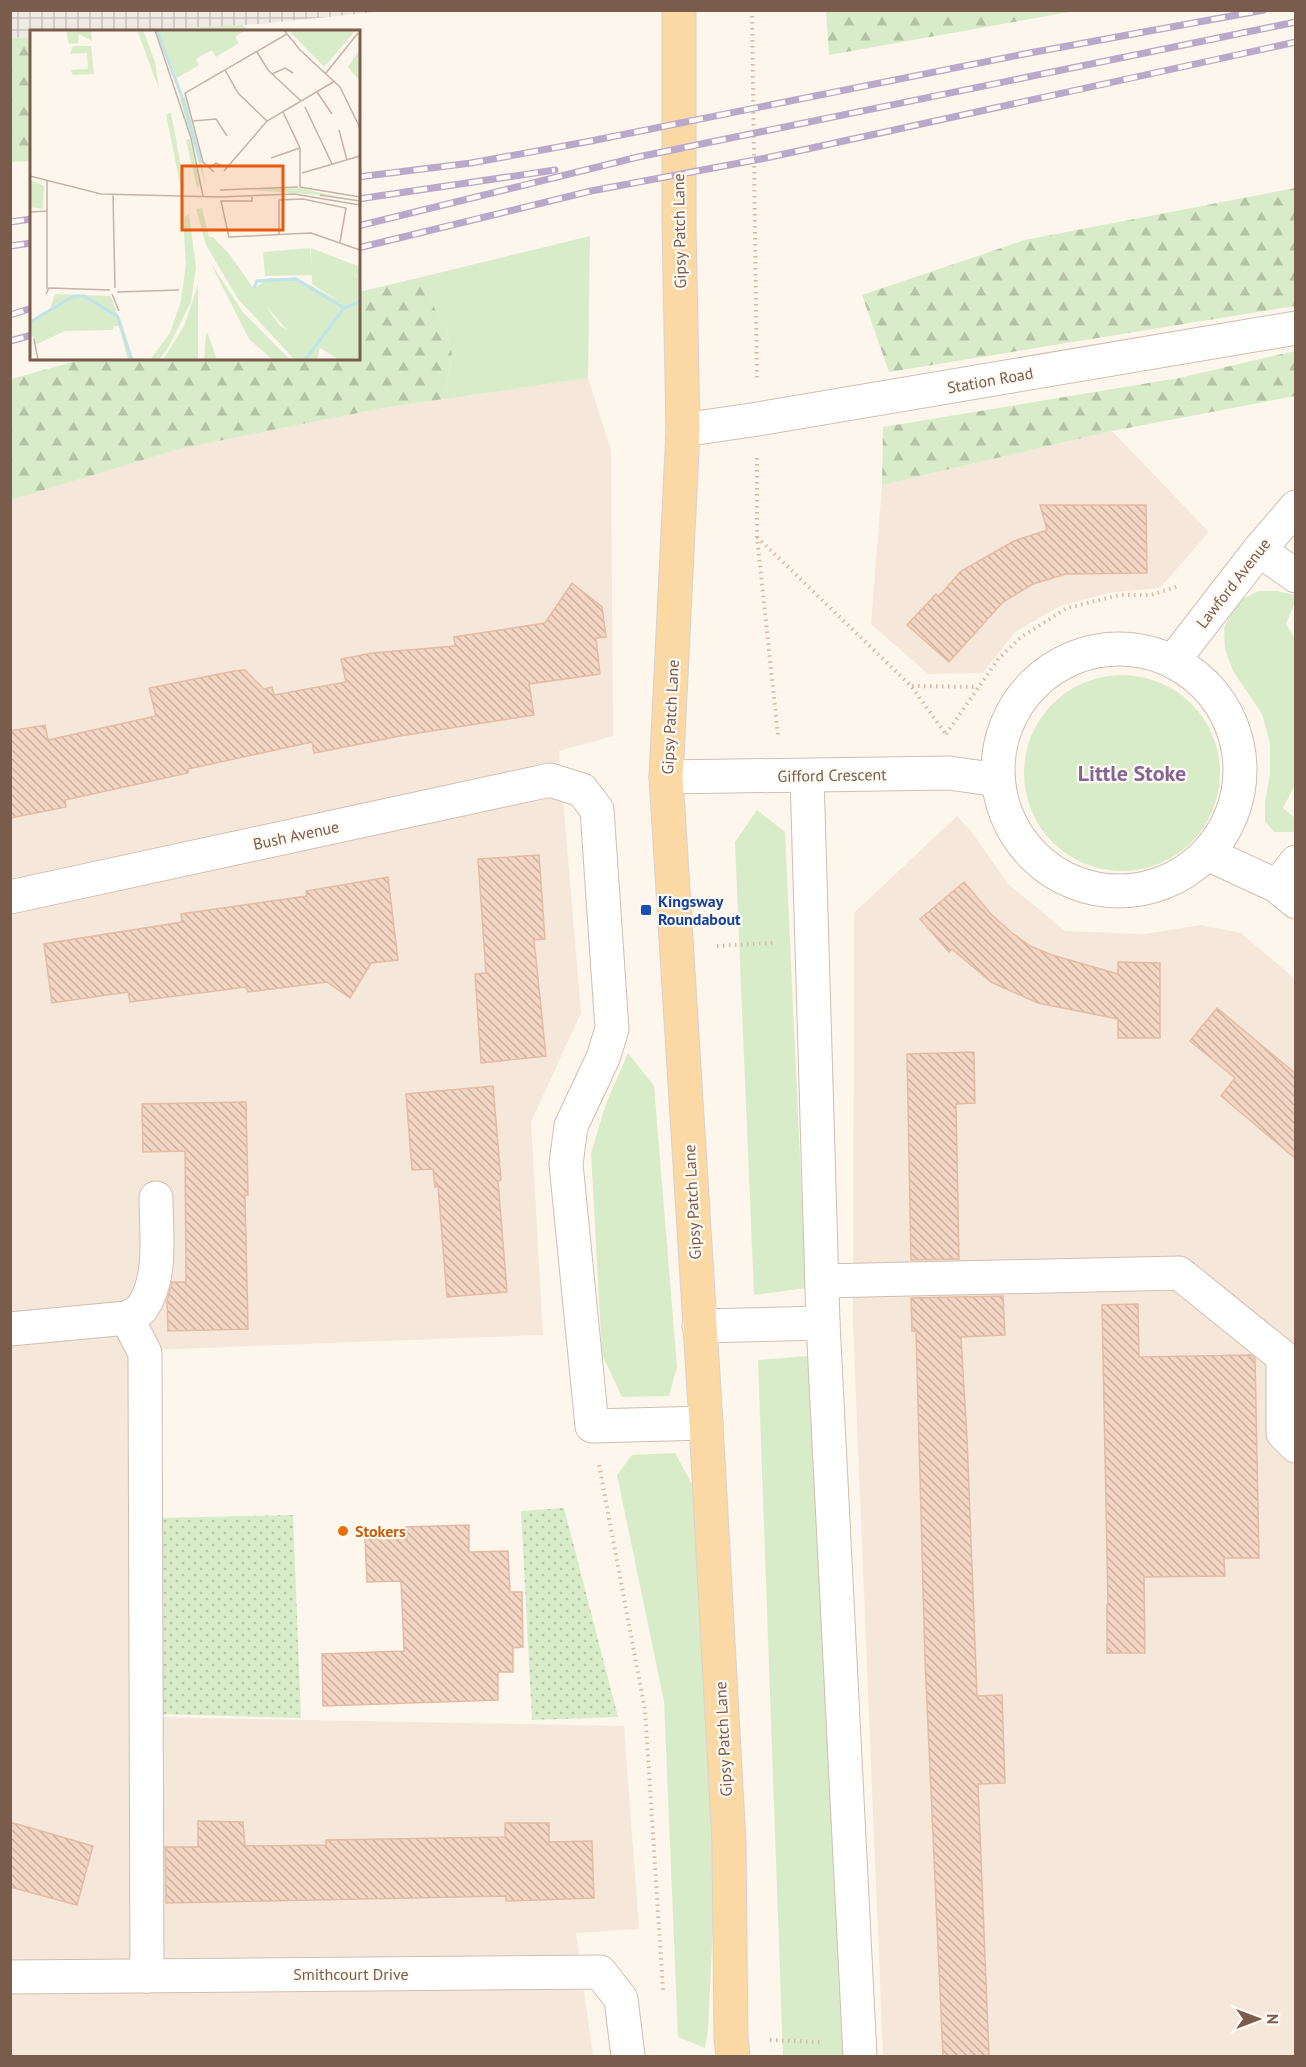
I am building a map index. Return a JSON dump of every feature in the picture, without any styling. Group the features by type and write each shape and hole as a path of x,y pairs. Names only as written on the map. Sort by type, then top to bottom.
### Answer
{"main road":[{"name":"Gipsy Patch Lane","path":"679,10 679,224 683,430 666,777 729,1842 732,2047"}],"street":[{"name":"Station Road","path":"683,430 1296,328"},
{"name":"Lawford Avenue","path":"1173,661 1258,550 1296,507"},
{"path":"1258,550 1296,576"},
{"path":"1102,649 1139,650 1173,661 1204,682 1227,713 1239,748 1241,786 1229,822 1208,854 1176,878 1139,891 1099,890 1061,877 1029,853 1008,819 998,780 1001,743 1014,709 1037,681 1067,660 1102,649"},
{"name":"Gifford Crescent","path":"666,777 949,773 998,780"},
{"path":"807,776 824,1323 860,2050"},
{"name":"Bush Avenue","path":"10,897 550,780 582,790 597,810 612,1029 603,1058 571,1126 566,1164 592,1426"},
{"path":"1208,854 1289,883"},
{"path":"10,1329 127,1318 141,1310 151,1290 156,1267 156,1198"},
{"path":"823,1281 1179,1273 1283,1357 1282,1433 1296,1446"},
{"path":"127,1318 145,1353 147,1976"},
{"path":"699,1326 824,1323"},
{"path":"592,1426 706,1423"},
{"name":"Smithcourt Drive","path":"10,1977 600,1972 621,1999 628,2056"}],"path":[{"path":"752,10 758,419"},
{"path":"757,537 911,686 946,735 949,773"},
{"path":"946,735 999,658 1021,637 1067,608 1120,595 1151,595 1182,585"},
{"path":"911,686 978,687"},
{"path":"592,1426 645,1710 663,1997"},
{"path":"732,2047 860,2050"}],"shaded area":[{"path":"11,11 385,11 260,24 147,30 30,30 30,37 11,38"},
{"path":"588,378 611,450 613,736 559,751 581,1013 531,1122 543,1335 152,1350 153,1717 624,1726 639,1929 576,1933 593,2056 11,2056 11,500 183,448 388,407"},
{"path":"1112,431 1209,532 1160,588 1108,593 1058,607 1014,633 983,673 928,674 871,624 882,485"},
{"path":"957,816 971,831 1008,884 1065,931 1145,934 1201,925 1241,933 1295,979 1295,2056 883,2056 853,1325 854,913"}],"green space":[{"path":"826,10 1075,11 829,55"},
{"path":"242,25 249,30 147,30"},
{"path":"30,37 30,161 11,162 11,38"},
{"path":"1295,188 1295,306 889,372 862,295 1025,240"},
{"path":"590,236 588,378 444,399 452,354 446,329 418,278"},
{"path":"418,278 446,329 452,354 444,399 388,407 183,448 11,500 11,379 80,360 360,360 360,292"},
{"path":"1295,351 1295,396 1112,431 882,485 883,427 1179,378"},
{"path":"1258,591 1277,591 1295,595 1295,602 1286,624 1295,638 1295,785 1283,808 1295,818 1293,832 1274,832 1265,821 1265,802 1270,774 1270,743 1262,714 1233,671 1225,649 1224,628 1237,602"},
{"path":"1132,675 1160,682 1177,691 1192,703 1204,718 1213,735 1219,754 1219,792 1213,811 1204,828 1192,843 1177,855 1160,864 1141,870 1112,871 1084,864 1067,855 1052,843 1040,828 1031,811 1025,792 1024,763 1031,735 1040,718 1052,703 1067,691 1084,682 1103,676"},
{"path":"757,810 785,832 806,1288 754,1295 735,842"},
{"path":"628,1053 654,1086 677,1367 669,1396 622,1397 602,1354 591,1153 606,1104"},
{"path":"808,1356 845,2056 783,2056 758,1360"},
{"path":"675,1453 700,1499 715,1882 708,2030 705,2048 678,2037 664,1701 617,1475 632,1455"},
{"path":"564,1508 618,1717 532,1720 521,1511"},
{"path":"293,1515 301,1718 159,1714 159,1518"}],"building":[{"path":"1040,505 1146,505 1147,573 1066,574 1033,584 1003,602 949,662 907,625 936,594 939,596 961,571 1014,541 1047,530"},
{"path":"572,583 602,607 606,637 596,638 600,674 529,684 534,715 400,736 314,753 312,742 188,769 188,773 65,800 66,807 10,818 10,731 45,725 48,740 156,716 149,688 234,671 245,670 264,689 272,687 274,695 346,682 341,659 372,653 455,646 454,637 545,623"},
{"path":"539,855 545,939 534,940 546,1056 481,1063 475,974 486,973 478,859"},
{"path":"388,877 398,960 371,963 350,998 327,982 248,992 246,987 130,1002 128,992 52,1003 44,944 182,922 181,914 307,896 306,891"},
{"path":"964,882 991,914 1030,946 1052,955 1118,974 1118,962 1160,963 1160,1038 1118,1038 1118,1019 1038,1003 991,982 952,949 949,952 920,919"},
{"path":"1217,1008 1296,1074 1296,1159 1221,1096 1235,1078 1190,1041"},
{"path":"974,1052 975,1103 956,1104 959,1259 911,1260 907,1054"},
{"path":"493,1086 507,1292 447,1297 438,1186 435,1187 433,1169 412,1170 406,1094"},
{"path":"246,1102 248,1195 245,1195 248,1329 168,1331 167,1301 172,1282 186,1282 185,1151 143,1152 142,1104"},
{"path":"1003,1296 1005,1335 961,1337 977,1696 1002,1695 1005,1783 978,1784 989,2056 943,2056 925,1660 916,1331 912,1331 911,1298"},
{"path":"1138,1304 1139,1357 1251,1355 1255,1358 1259,1558 1224,1558 1225,1576 1144,1577 1145,1653 1107,1653 1102,1305"},
{"path":"469,1525 469,1552 508,1551 510,1592 522,1592 523,1647 513,1648 513,1672 498,1672 498,1700 323,1706 322,1654 404,1651 401,1581 367,1582 365,1539 407,1538 406,1527"},
{"path":"198,1821 243,1822 245,1846 326,1845 326,1840 505,1837 505,1823 549,1823 549,1842 592,1841 594,1898 506,1901 506,1896 166,1903 165,1847 198,1847"},
{"path":"10,1822 93,1846 77,1905 10,1887"}],"railway":[{"path":"360,177 471,163 591,141 1024,54 1264,10"},
{"path":"360,226 638,157 1296,22"},
{"path":"360,248 591,191 766,158 1296,42"},
{"path":"360,199 555,170"},
{"path":"10,222 30,219"},
{"path":"10,246 30,243"},
{"path":"10,315 30,309"},
{"path":"10,341 30,336"}],"place":[{"name":"Kingsway Roundabout","path":"646,910"},
{"name":"Stokers","path":"343,1531"}],"district":[{"name":"Little Stoke","path":"1132,773"}]}
